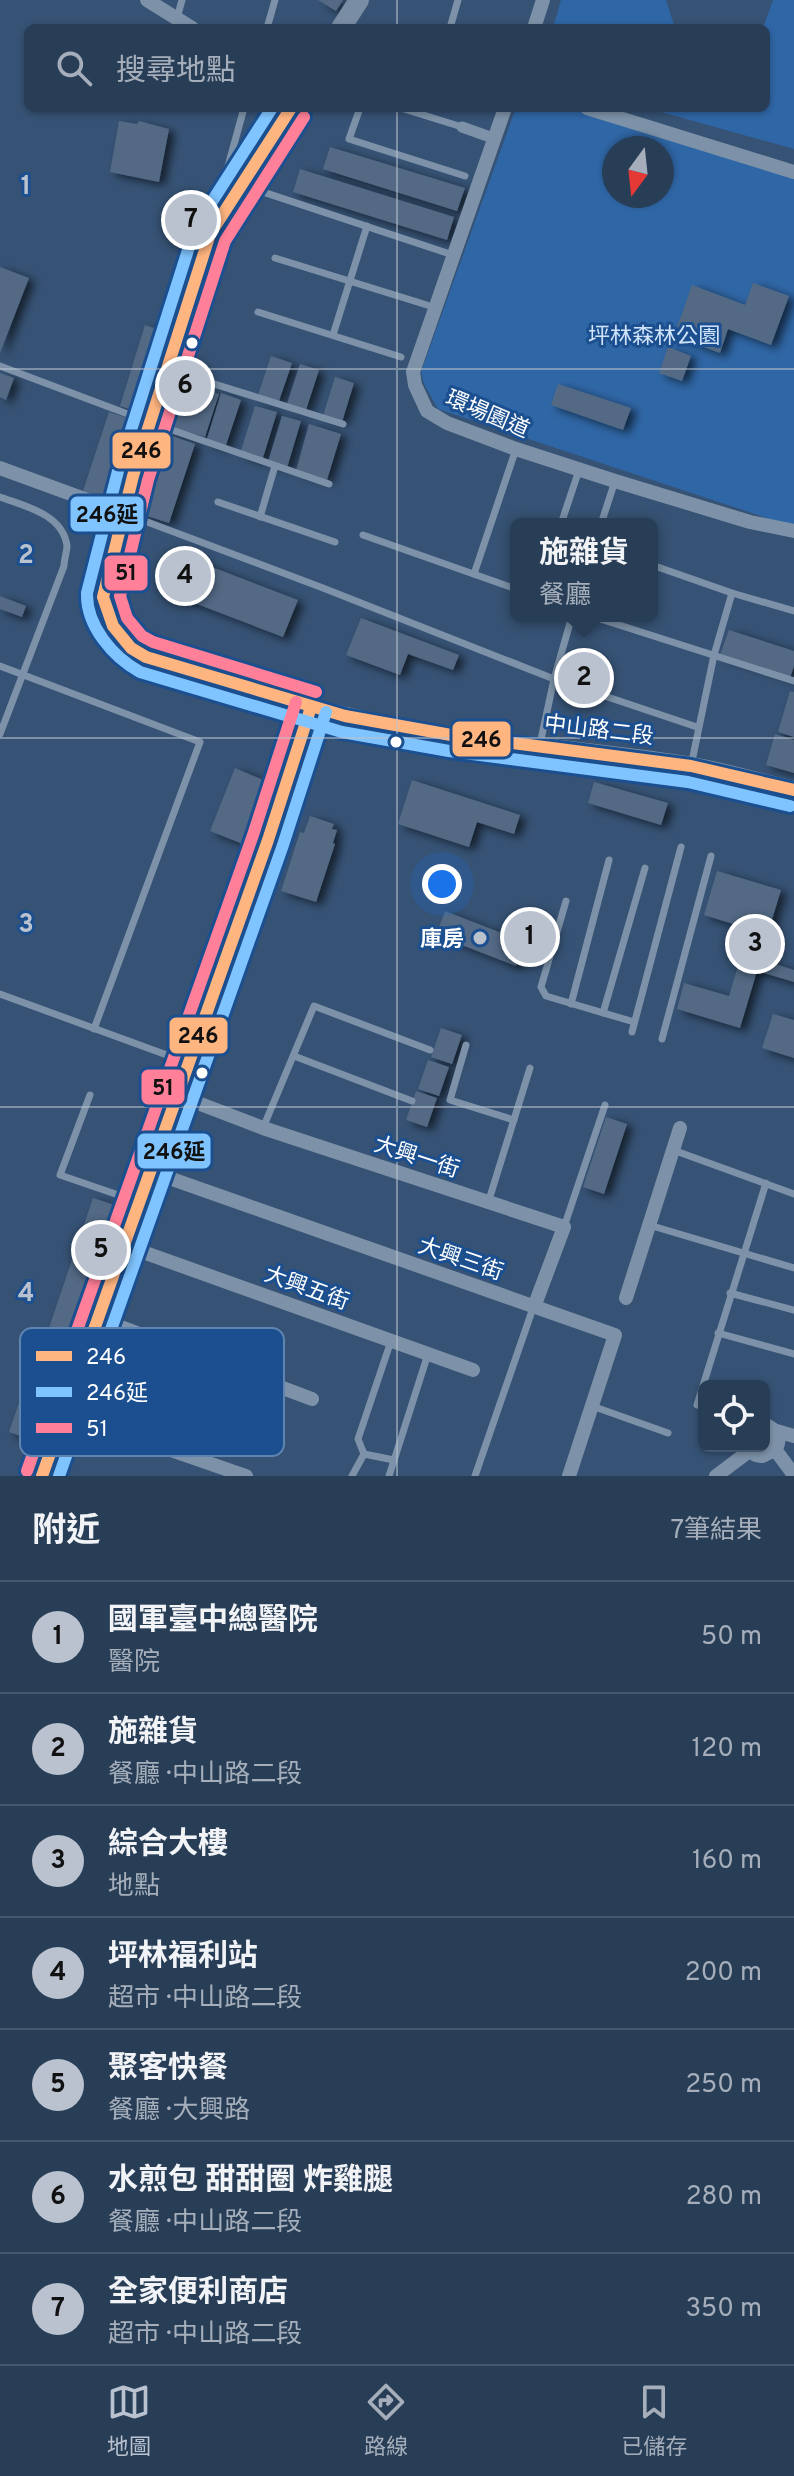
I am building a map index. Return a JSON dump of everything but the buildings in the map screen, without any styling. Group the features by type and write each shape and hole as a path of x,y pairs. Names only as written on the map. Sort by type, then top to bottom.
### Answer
{"main road":[{"path":"344,24 359,0"},
{"name":"中山路二段","path":"289,112 210,234 149,422 103,597 113,626 131,648 146,657 311,707"},
{"path":"94,1328 152,1172 311,707"},
{"path":"42,1476 49,1456"}],"street":[{"path":"147,0 184,24"},
{"path":"535,24 543,0"},
{"name":"環場園道","path":"503,112 413,372 415,385 427,411 447,423 579,470 750,522 794,531"},
{"path":"600,112 794,172"},
{"path":"462,127 493,138"},
{"path":"0,468 123,513"},
{"name":"中山路二段","path":"311,707 451,735 691,766 794,790"},
{"name":"大興一街","path":"177,1095 263,1128 564,1227"},
{"path":"626,1298 680,1128"},
{"name":"大興三街","path":"152,1172 615,1335 569,1476"},
{"path":"534,1307 564,1227"},
{"name":"大興五街","path":"126,1246 473,1370"},
{"path":"97,1318 124,1328"},
{"path":"284,1388 312,1399"},
{"path":"770,1435 794,1436"},
{"path":"770,1435 794,1475"},
{"path":"721,1474 746,1452"},
{"path":"188,1456 246,1476"}],"lane":[{"path":"176,20 182,0"},
{"path":"268,24 275,0"},
{"path":"451,24 458,0"},
{"path":"206,247 243,112"},
{"path":"359,112 349,139 465,176"},
{"path":"425,112 462,127"},
{"path":"243,185 450,254"},
{"path":"333,335 367,226"},
{"path":"275,258 427,305"},
{"path":"258,312 401,357"},
{"path":"0,366 149,422 329,484"},
{"path":"167,369 343,424"},
{"path":"474,574 516,449"},
{"path":"260,517 275,466"},
{"path":"563,518 579,470"},
{"path":"603,518 615,481"},
{"path":"0,497 41,512 59,527 67,546 64,566 0,734"},
{"path":"218,502 335,542"},
{"path":"123,513 554,679 697,727"},
{"path":"363,535 510,587"},
{"path":"658,567 794,611"},
{"path":"691,766 714,655 732,593"},
{"path":"540,746 570,622"},
{"path":"610,622 793,678"},
{"path":"0,666 200,742 94,1029"},
{"path":"632,1032 681,847"},
{"path":"662,1039 711,856"},
{"path":"571,1004 609,860"},
{"path":"603,1013 645,868"},
{"path":"566,901 541,987 546,996 634,1022"},
{"path":"0,994 188,1063"},
{"path":"263,1128 314,1006 430,1050"},
{"path":"466,1045 450,1100 514,1120"},
{"path":"294,1056 412,1101"},
{"path":"488,1203 530,1068"},
{"path":"90,1095 60,1175 141,1203"},
{"path":"564,1227 605,1105"},
{"path":"673,1150 794,1194"},
{"path":"704,1380 766,1183"},
{"path":"649,1225 794,1268"},
{"path":"730,1293 794,1310"},
{"path":"475,1476 534,1307"},
{"path":"718,1333 794,1354"},
{"path":"364,1454 358,1439 391,1341"},
{"path":"389,1476 428,1354"},
{"path":"592,1406 668,1433"},
{"path":"364,1454 394,1460"},
{"path":"352,1476 364,1454"}],"green space":[{"path":"561,0 666,0 674,24 554,24"},
{"path":"773,0 794,0 794,149 661,112 770,112 770,24 764,24"},
{"name":"坪林森林公園","path":"515,112 582,112 667,136 602,136 602,208 674,208 674,138 794,172 794,527 438,409 421,372"}],"transit line":[{"name":"246延","path":"269,112 195,228 118,471 87,593 91,617 103,639 120,658 140,672 342,732 449,751 688,782 790,806"},
{"name":"246","path":"288,112 210,234 133,476 103,597 113,626 131,648 146,657 345,716 451,735 691,766 794,790"},
{"name":"51","path":"304,117 225,241 148,480 120,596 127,618 142,636 153,642 316,692"},
{"name":"51","path":"78,1328 253,835 296,702"},
{"name":"246","path":"95,1328 268,840 311,707"},
{"name":"246延","path":"112,1328 283,845 326,712"},
{"name":"51","path":"27,1471 32,1456"},
{"name":"246","path":"42,1476 49,1456"},
{"name":"246延","path":"59,1476 66,1456"}],"place":[{"name":"全家便利商店","path":"191,220"},
{"name":"水煎包 甜甜圈 炸雞腿","path":"185,386"},
{"name":"坪林福利站","path":"185,576"},
{"name":"施雜貨","path":"584,678"},
{"name":"國軍臺中總醫院","path":"530,937"},
{"name":"庫房","path":"480,938"},
{"name":"綜合大樓","path":"755,944"},
{"name":"聚客快餐","path":"101,1250"}]}
